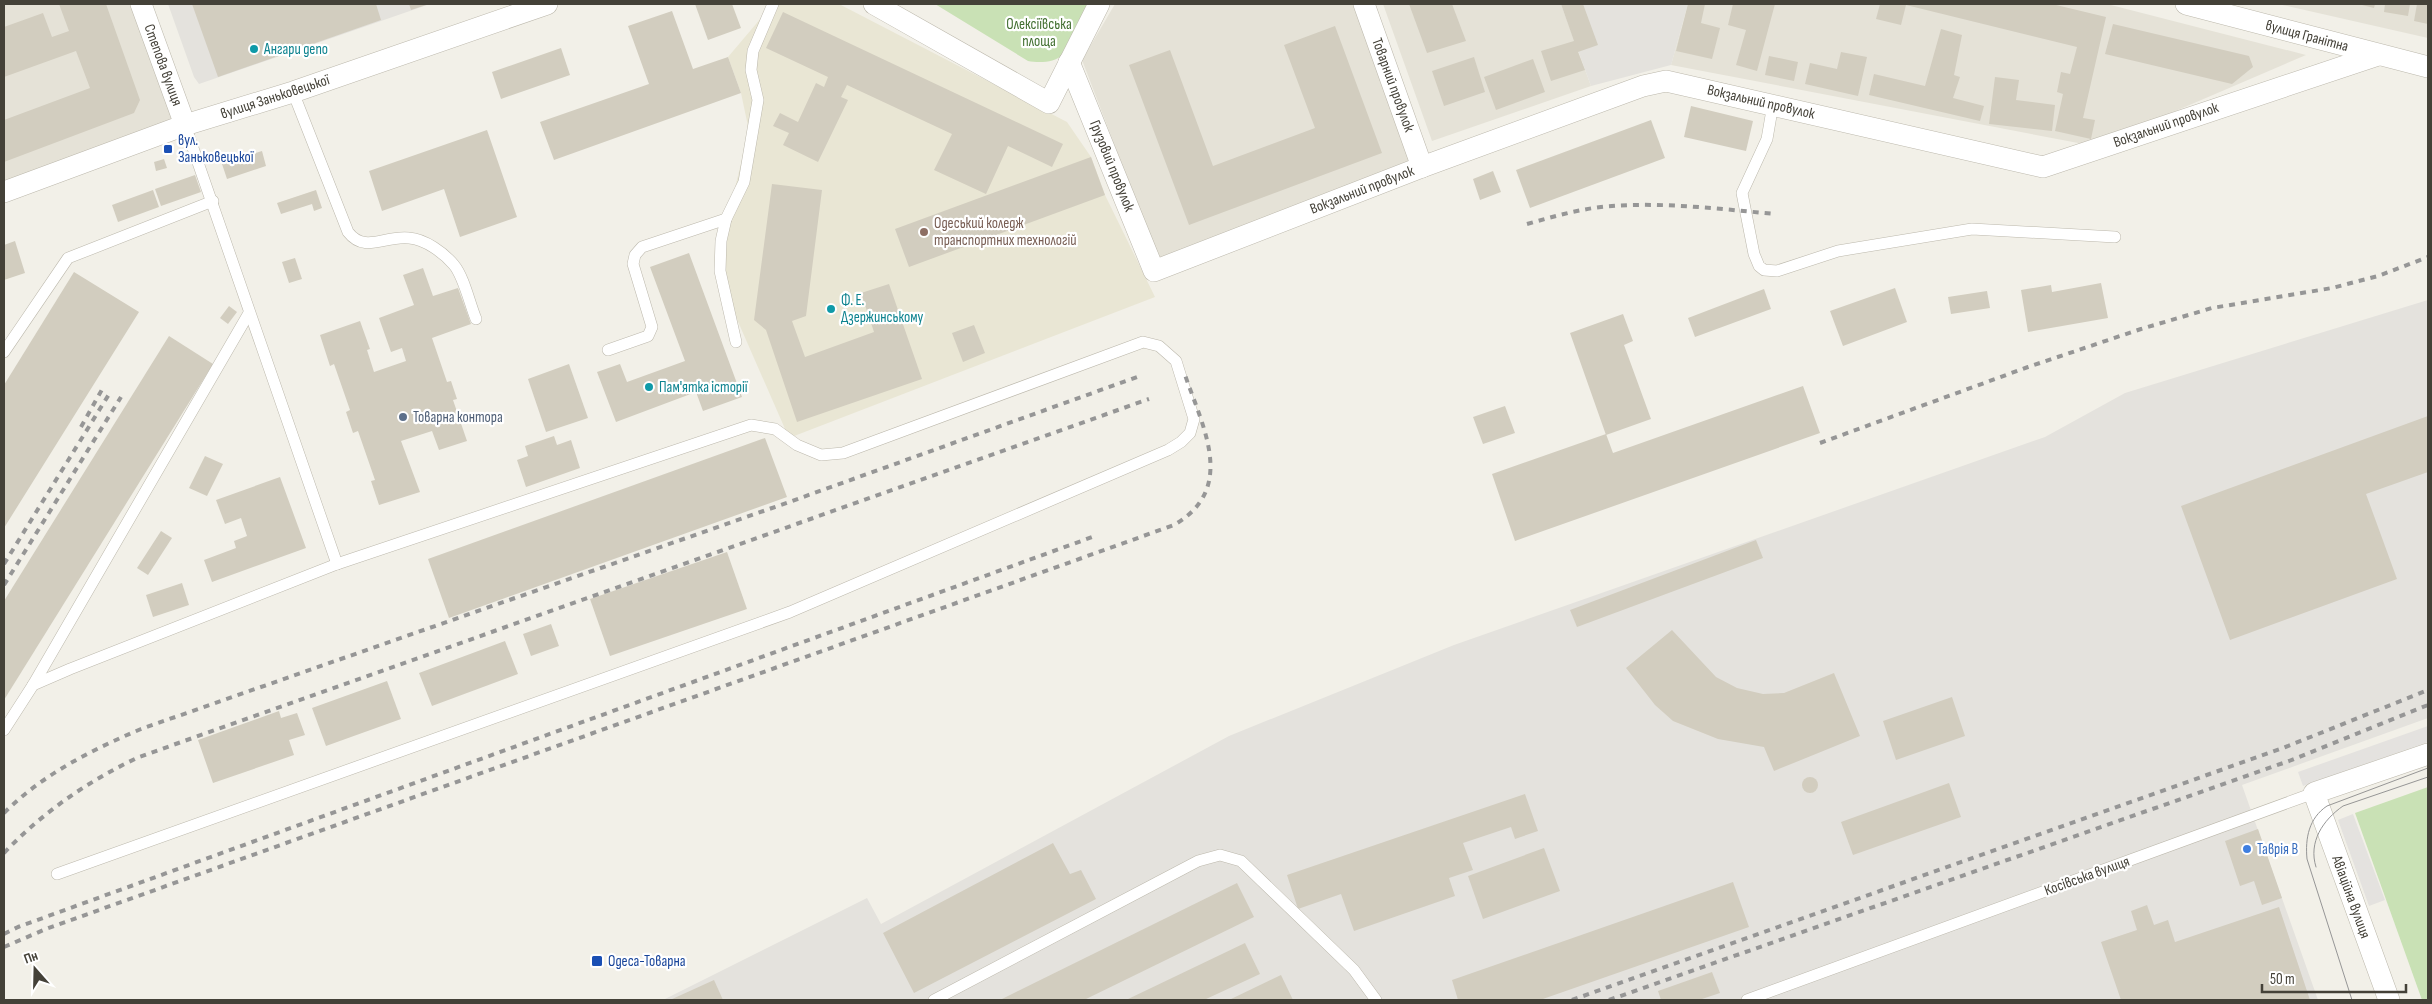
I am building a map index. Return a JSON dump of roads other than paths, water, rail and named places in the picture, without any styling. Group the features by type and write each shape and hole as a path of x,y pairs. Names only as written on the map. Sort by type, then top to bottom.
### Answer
{"street":[{"name":"Степова вулиця","path":"141,4 185,125"},
{"name":"вулиця Заньковецької","path":"4,192 185,125 293,92 548,4"},
{"path":"874,4 1049,103 1099,4"},
{"name":"Товарний провулок","path":"1364,4 1422,167"},
{"name":"вулиця Гранітна","path":"2186,4 2428,67"},
{"name":"Вокзальний провулок","path":"1154,271 1422,167 1642,86 1666,81 2043,167 2378,54"},
{"name":"Грузовий провулок","path":"1069,62 1154,271"},
{"name":"Косівська вулиця","path":"2314,793 2428,754"},
{"name":"Авіаційна вулиця","path":"2314,793 2389,1000"}],"lane":[{"path":"736,342 720,271 721,241 726,219 744,182 758,100 750,70 753,51 773,4"},
{"path":"293,92 348,232 354,240 367,244 409,238 439,251 455,266 476,319"},
{"path":"1773,104 1767,138 1742,193 1754,254 1759,266 1764,270 1777,271 1838,251 1972,229 2114,237"},
{"path":"185,125 213,201 249,313 337,564"},
{"path":"4,352 68,258 213,201"},
{"path":"608,350 648,336 652,327 633,264 635,255 642,247 726,219"},
{"path":"4,730 33,685 249,313"},
{"path":"33,685 337,564 751,425 775,429 797,445 821,455 843,453 1143,342 1159,346 1176,361 1194,420 1190,433 1181,442 1168,450 790,612 57,874"},
{"name":"Косівська вулиця","path":"1747,1000 2314,793"},
{"path":"934,1000 1198,861 1220,856 1241,861 1354,970 1376,1000"}],"tram line":[{"path":"2352,1000 2307,859 2310,829 2316,816 2327,806 2428,768"},
{"path":"2316,867 2314,849 2319,832 2329,818 2343,806 2428,777"}],"railway":[{"path":"1527,224 1582,210 1623,205 1689,206 1776,214"},
{"path":"1820,443 2028,367 2141,329 2212,308 2332,288 2378,276 2428,257"},
{"path":"4,947 46,929 1174,525 1194,510 1205,493 1210,475 1210,455 1206,434 1184,372"},
{"path":"4,813 51,775 86,755 141,729 792,501 1137,377"},
{"path":"81,427 104,386"},
{"path":"4,564 111,391"},
{"path":"4,585 121,397"},
{"path":"4,853 50,811 102,776 139,757 1149,399"},
{"path":"4,934 18,927 1095,536"},
{"path":"1572,1000 2283,748 2428,690"},
{"path":"1609,1000 2289,761 2428,705"}],"place":[{"name":"Ангари депо","path":"254,49"},
{"name":"вул. Заньковецької","path":"168,149"},
{"name":"Одеський коледж транспортних технологій","path":"924,232"},
{"name":"Ф. Е. Дзержинському","path":"831,309"},
{"name":"Пам'ятка історії","path":"649,387"},
{"name":"Товарна контора","path":"403,417"},
{"name":"Таврія В","path":"2247,849"},
{"name":"Одеса-Товарна","path":"597,961"}],"park label":[{"name":"Олексіївська площа","path":"1039,32"}]}
